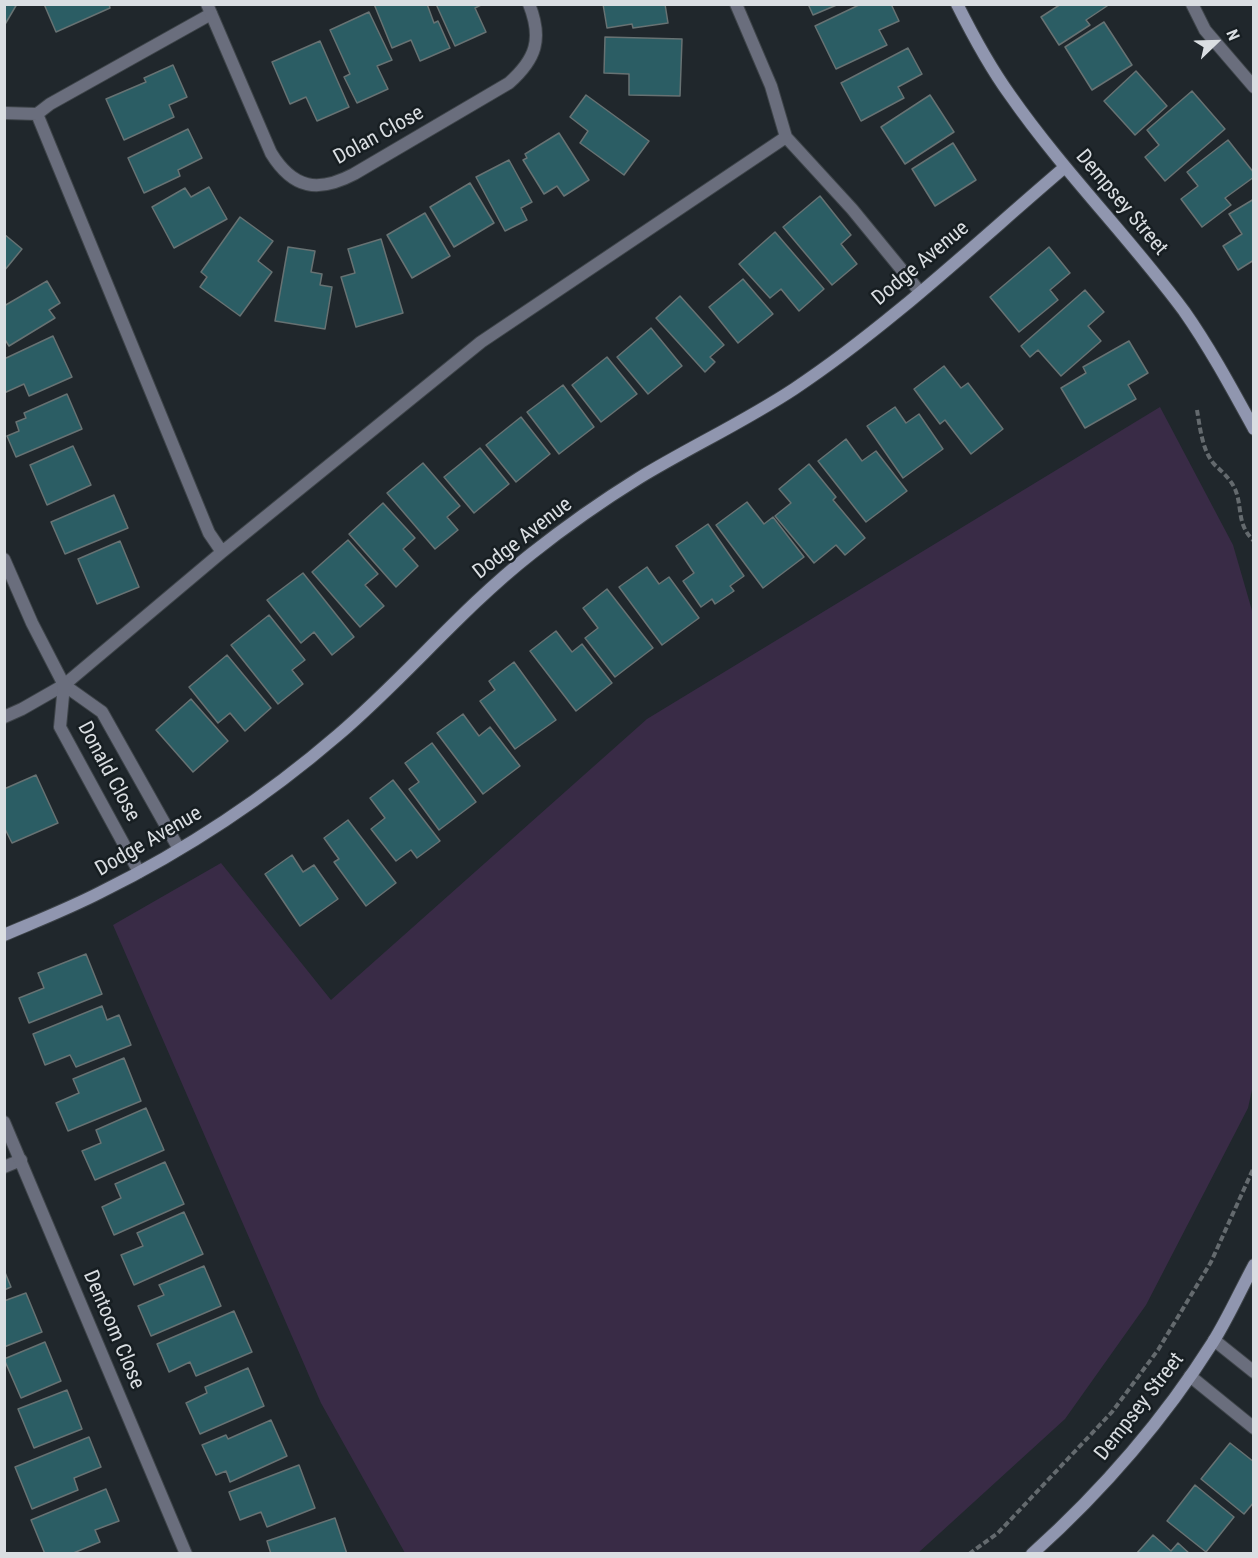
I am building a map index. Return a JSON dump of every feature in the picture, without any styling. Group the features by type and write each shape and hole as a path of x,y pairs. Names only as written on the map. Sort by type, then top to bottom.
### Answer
{"street":[{"name":"Dolan Close","path":"209,9 280,168 297,182 327,184 341,181 354,174 509,83 523,71 536,45 536,28 529,4"},
{"path":"736,4 771,86 786,137 852,209 920,292"},
{"name":"Dempsey Street","path":"957,4 977,43 1010,95 1065,167 1185,313 1224,375 1254,429"},
{"path":"1192,4 1205,30 1254,87"},
{"path":"4,113 37,114 209,9"},
{"path":"37,114 209,533 222,552"},
{"path":"4,717 64,685 222,552 481,342 786,137"},
{"name":"Dodge Avenue","path":"4,935 93,896 139,872 179,849 263,794 338,736 471,606 528,556 638,478 751,416 857,344 1065,167"},
{"name":"Donald Close","path":"4,559 32,623 64,685 102,712 179,849"},
{"name":"Donald Close","path":"64,685 60,727 139,872"},
{"name":"Dentoom Close","path":"4,1122 186,1554"},
{"path":"4,1167 21,1160"},
{"name":"Dempsey Street","path":"1032,1554 1072,1518 1110,1478 1190,1376 1214,1340 1254,1265"},
{"path":"1214,1340 1254,1372"},
{"path":"1190,1376 1254,1428"}],"path":[{"path":"1197,410 1203,442 1214,464 1233,484 1243,526 1254,541"},
{"path":"969,1554 998,1533 1112,1412 1158,1350 1210,1262 1254,1167"}],"shaded area":[{"path":"1160,407 1233,545 1253,614 1254,1081 1248,1108 1146,1305 1065,1419 918,1553 405,1553 321,1403 113,925 221,863 331,1000 647,719"}],"building":[{"path":"4,4 17,4 4,26"},
{"path":"44,4 109,4 110,8 56,32"},
{"path":"374,4 427,4 434,23 438,21 450,48 420,61 411,40 392,48"},
{"path":"436,4 483,4 475,8 486,32 455,46"},
{"path":"603,4 665,4 668,23 633,28 632,24 607,28"},
{"path":"808,4 839,4 813,15"},
{"path":"861,4 891,4 899,21 879,30 887,45 836,69 815,26"},
{"path":"1061,4 1110,4 1086,20 1090,25 1059,45 1041,17"},
{"path":"369,12 392,60 377,66 388,89 357,103 344,77 350,74 330,30"},
{"path":"1104,22 1132,65 1092,90 1065,47"},
{"path":"605,37 682,39 680,96 629,95 629,74 604,73"},
{"path":"320,41 349,107 317,121 306,97 290,104 272,62"},
{"path":"908,48 922,74 898,87 904,98 861,121 841,83"},
{"path":"173,65 187,97 169,105 174,117 124,140 106,99 146,82 144,78"},
{"path":"1136,71 1167,106 1135,135 1104,101"},
{"path":"1192,91 1225,129 1165,181 1145,157 1159,145 1147,130"},
{"path":"586,95 649,141 624,175 580,143 588,131 570,117"},
{"path":"930,95 954,132 905,164 881,127"},
{"path":"188,129 202,158 178,170 180,176 144,193 128,158"},
{"path":"559,133 589,180 564,196 557,186 544,194 523,160 527,158 525,154"},
{"path":"1228,140 1254,173 1254,177 1225,198 1231,205 1202,227 1181,199 1198,186 1187,172"},
{"path":"953,143 976,180 935,206 912,169"},
{"path":"509,160 532,202 521,208 527,220 505,231 476,177"},
{"path":"470,183 494,223 454,247 430,207"},
{"path":"209,187 227,219 174,248 152,207 185,188 191,197"},
{"path":"820,196 851,235 841,244 857,264 832,285 783,227"},
{"path":"1254,199 1254,260 1238,270 1223,246 1242,234 1229,214"},
{"path":"425,213 450,256 412,278 387,235"},
{"path":"240,217 273,241 258,261 272,272 240,316 200,287 207,277 201,272"},
{"path":"775,232 824,289 799,311 781,289 770,298 739,264"},
{"path":"4,234 22,249 4,271"},
{"path":"381,239 403,313 356,327 341,277 355,273 348,249"},
{"path":"288,247 315,251 311,272 322,274 320,285 332,287 325,329 275,321"},
{"path":"1049,247 1070,273 1050,290 1058,300 1019,332 990,297"},
{"path":"743,279 773,314 738,343 709,307"},
{"path":"47,281 60,303 49,310 55,318 9,346 4,338 4,306"},
{"path":"1085,290 1104,312 1088,326 1101,341 1061,376 1038,350 1030,357 1021,346"},
{"path":"680,296 724,345 710,357 715,362 705,372 656,318"},
{"path":"651,328 682,366 648,394 617,357"},
{"path":"53,336 72,377 29,396 24,384 4,393 4,359"},
{"path":"1129,341 1148,373 1128,385 1136,399 1085,428 1061,388 1086,373 1083,367"},
{"path":"607,357 637,394 601,422 572,385"},
{"path":"944,366 961,388 968,383 1003,429 971,454 945,420 940,424 914,389"},
{"path":"563,385 594,427 559,454 527,412"},
{"path":"67,394 82,429 16,457 7,436 19,431 16,422 26,418 24,413"},
{"path":"895,407 906,423 919,414 943,449 903,478 867,426"},
{"path":"521,417 550,454 516,482 486,445"},
{"path":"846,439 862,461 876,451 907,491 866,522 818,461"},
{"path":"73,446 91,485 47,505 30,465"},
{"path":"480,448 509,484 474,513 444,477"},
{"path":"423,463 460,506 447,517 458,530 435,549 387,493"},
{"path":"809,464 836,497 833,500 865,538 845,555 836,545 814,563 775,516 791,503 779,489"},
{"path":"114,495 128,528 65,554 51,522"},
{"path":"747,502 764,524 773,517 804,557 763,588 716,525"},
{"path":"383,503 415,538 403,549 418,566 396,587 349,534"},
{"path":"708,524 744,576 730,586 734,591 715,604 712,599 701,607 683,581 694,573 676,546"},
{"path":"348,540 378,574 365,585 384,606 360,627 312,572"},
{"path":"120,541 139,587 97,604 78,559"},
{"path":"647,567 659,584 669,577 699,618 662,645 619,587"},
{"path":"303,573 354,637 332,655 314,632 301,643 267,600"},
{"path":"607,589 653,648 615,677 585,638 598,628 583,608"},
{"path":"269,615 305,660 292,670 303,684 278,704 231,645"},
{"path":"556,631 572,652 582,644 612,683 576,711 530,651"},
{"path":"227,655 271,708 245,731 230,713 218,723 189,687"},
{"path":"514,662 556,720 515,749 480,701 495,690 489,681"},
{"path":"191,699 228,741 193,772 156,730"},
{"path":"463,714 479,736 490,727 520,766 483,794 437,733"},
{"path":"432,743 476,802 439,830 409,789 419,782 405,763"},
{"path":"36,775 58,823 12,843 4,827 4,789"},
{"path":"393,780 440,841 417,858 411,850 396,861 371,829 385,818 370,798"},
{"path":"348,820 396,883 366,906 334,862 339,859 324,838"},
{"path":"292,855 303,872 314,865 338,899 300,926 265,874"},
{"path":"86,954 102,994 29,1023 19,998 44,988 38,973"},
{"path":"102,1006 107,1020 119,1015 131,1045 76,1067 70,1055 45,1065 33,1034"},
{"path":"124,1058 141,1101 68,1131 56,1103 79,1093 73,1079"},
{"path":"146,1108 164,1150 95,1180 82,1151 101,1143 96,1130"},
{"path":"165,1162 184,1204 114,1235 102,1207 121,1198 115,1184"},
{"path":"184,1212 203,1254 134,1285 121,1255 143,1246 137,1233"},
{"path":"204,1266 221,1306 151,1336 138,1306 164,1295 159,1285"},
{"path":"4,1270 11,1287 4,1290"},
{"path":"26,1293 42,1332 4,1347 4,1301"},
{"path":"234,1311 252,1352 196,1376 190,1362 169,1372 157,1344"},
{"path":"45,1342 61,1381 21,1398 4,1359"},
{"path":"248,1368 264,1406 200,1434 186,1403 207,1393 205,1387"},
{"path":"67,1390 82,1429 34,1448 18,1409"},
{"path":"271,1420 287,1456 230,1482 226,1471 216,1475 202,1445 226,1435 228,1439"},
{"path":"89,1437 101,1467 74,1478 78,1490 32,1509 15,1467"},
{"path":"1230,1443 1254,1462 1254,1502 1244,1514 1201,1479"},
{"path":"299,1465 315,1508 267,1527 261,1512 240,1520 229,1492"},
{"path":"1195,1485 1234,1517 1206,1552 1167,1521"},
{"path":"106,1489 119,1521 95,1530 100,1542 71,1554 45,1554 31,1520"},
{"path":"335,1518 347,1554 271,1554 267,1541"},
{"path":"1153,1535 1171,1551 1178,1543 1190,1554 1136,1554"}]}
